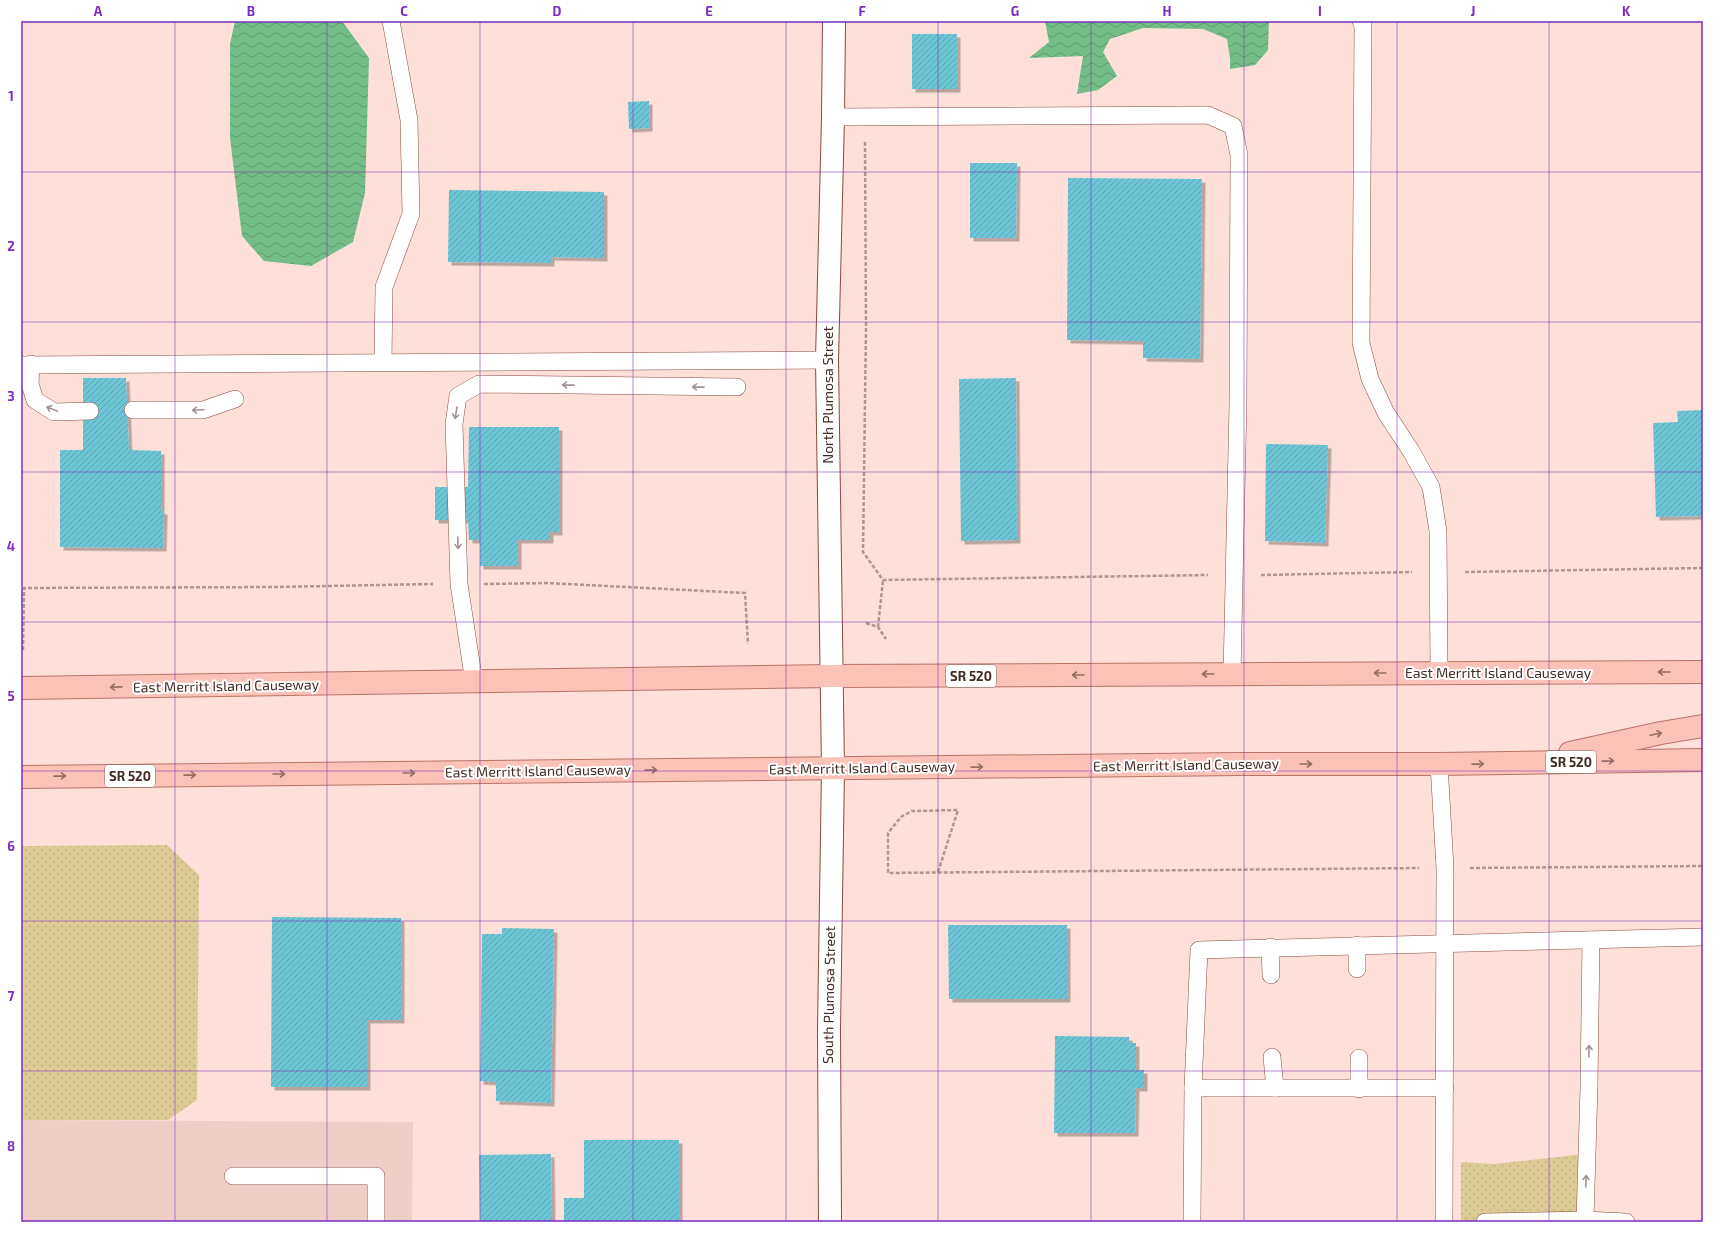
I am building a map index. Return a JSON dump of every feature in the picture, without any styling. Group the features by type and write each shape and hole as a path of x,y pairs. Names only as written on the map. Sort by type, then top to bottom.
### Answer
{"main road":[{"name":"East Merritt Island Causeway","path":"21,688 831,676 1703,672"},
{"path":"1522,763 1661,733 1703,726"},
{"name":"East Merritt Island Causeway","path":"21,777 1239,764 1439,764 1703,760"}],"street":[{"name":"North Plumosa Street","path":"832,769 827,360 834,21"},
{"name":"South Plumosa Street","path":"831,1222 829,1030 832,769"}],"lane":[{"path":"383,362 384,288 411,214 409,120 391,21"},
{"path":"1361,21 1363,26 1361,343 1370,379 1386,413 1412,451 1431,487 1438,531 1439,673"},
{"path":"833,117 1208,115 1233,126 1239,156 1238,403 1232,674"},
{"path":"90,411 54,412 35,400 26,364 827,360"},
{"path":"474,682 459,584 454,424 458,396 479,384 737,387"},
{"path":"133,410 203,410 235,399"},
{"path":"1439,764 1445,868 1444,1222"},
{"path":"1192,1222 1193,1088 1199,950 1703,937"},
{"path":"1585,1220 1589,1087 1590,940"},
{"path":"1358,945 1358,969"},
{"path":"1270,947 1271,976"},
{"path":"1272,1057 1275,1088"},
{"path":"1359,1058 1359,1089"},
{"path":"1193,1088 1445,1088"},
{"path":"233,1176 376,1176 376,1222"},
{"path":"1486,1222 1585,1220 1626,1222"}],"path":[{"path":"866,117 863,552 883,580 878,627 886,640"},
{"path":"883,580 1703,568"},
{"path":"22,650 24,588 274,587 547,583 745,593 748,644"},
{"path":"866,623 878,627"},
{"path":"938,872 958,810 912,811 901,817 888,833 888,873 1703,866"}],"shaded area":[{"path":"167,845 199,875 197,1100 168,1120 21,1120 21,846"},
{"path":"21,1120 413,1122 412,1222 21,1222"},
{"path":"1593,1153 1594,1222 1461,1222 1461,1162 1494,1164"}],"water":[{"path":"235,21 342,21 369,58 365,193 353,242 311,266 264,261 242,236 230,138 230,44"},
{"path":"1045,21 1269,21 1268,50 1255,65 1230,69 1227,39 1203,29 1143,28 1110,39 1103,52 1117,76 1098,90 1077,94 1083,56 1029,58 1049,42"}],"building":[{"path":"912,34 957,34 957,89 912,89"},
{"path":"649,101 649,128 629,129 628,102"},
{"path":"970,163 1017,163 1016,238 970,238"},
{"path":"1068,178 1202,179 1200,359 1143,358 1143,341 1067,340"},
{"path":"449,190 604,192 604,258 551,257 551,263 448,262"},
{"path":"83,378 126,378 129,450 161,451 161,511 164,511 163,548 60,547 60,450 83,450"},
{"path":"1016,378 1017,540 961,541 959,379"},
{"path":"1703,410 1703,516 1656,517 1653,423 1678,422 1677,411"},
{"path":"469,427 559,427 559,532 550,532 550,540 518,540 518,566 480,566 480,540 469,540 468,520 435,520 435,487 468,487"},
{"path":"1266,444 1328,445 1325,543 1265,541"},
{"path":"272,917 401,918 401,1020 367,1020 367,1087 271,1087"},
{"path":"948,925 1067,925 1067,999 949,999"},
{"path":"502,928 554,929 551,1103 496,1101 496,1082 480,1081 482,934 502,934"},
{"path":"1055,1036 1129,1037 1129,1043 1136,1043 1136,1070 1144,1070 1144,1088 1136,1088 1135,1133 1054,1133"},
{"path":"584,1140 679,1140 679,1222 564,1222 564,1198 584,1198"},
{"path":"551,1154 552,1222 480,1222 479,1155"}]}
